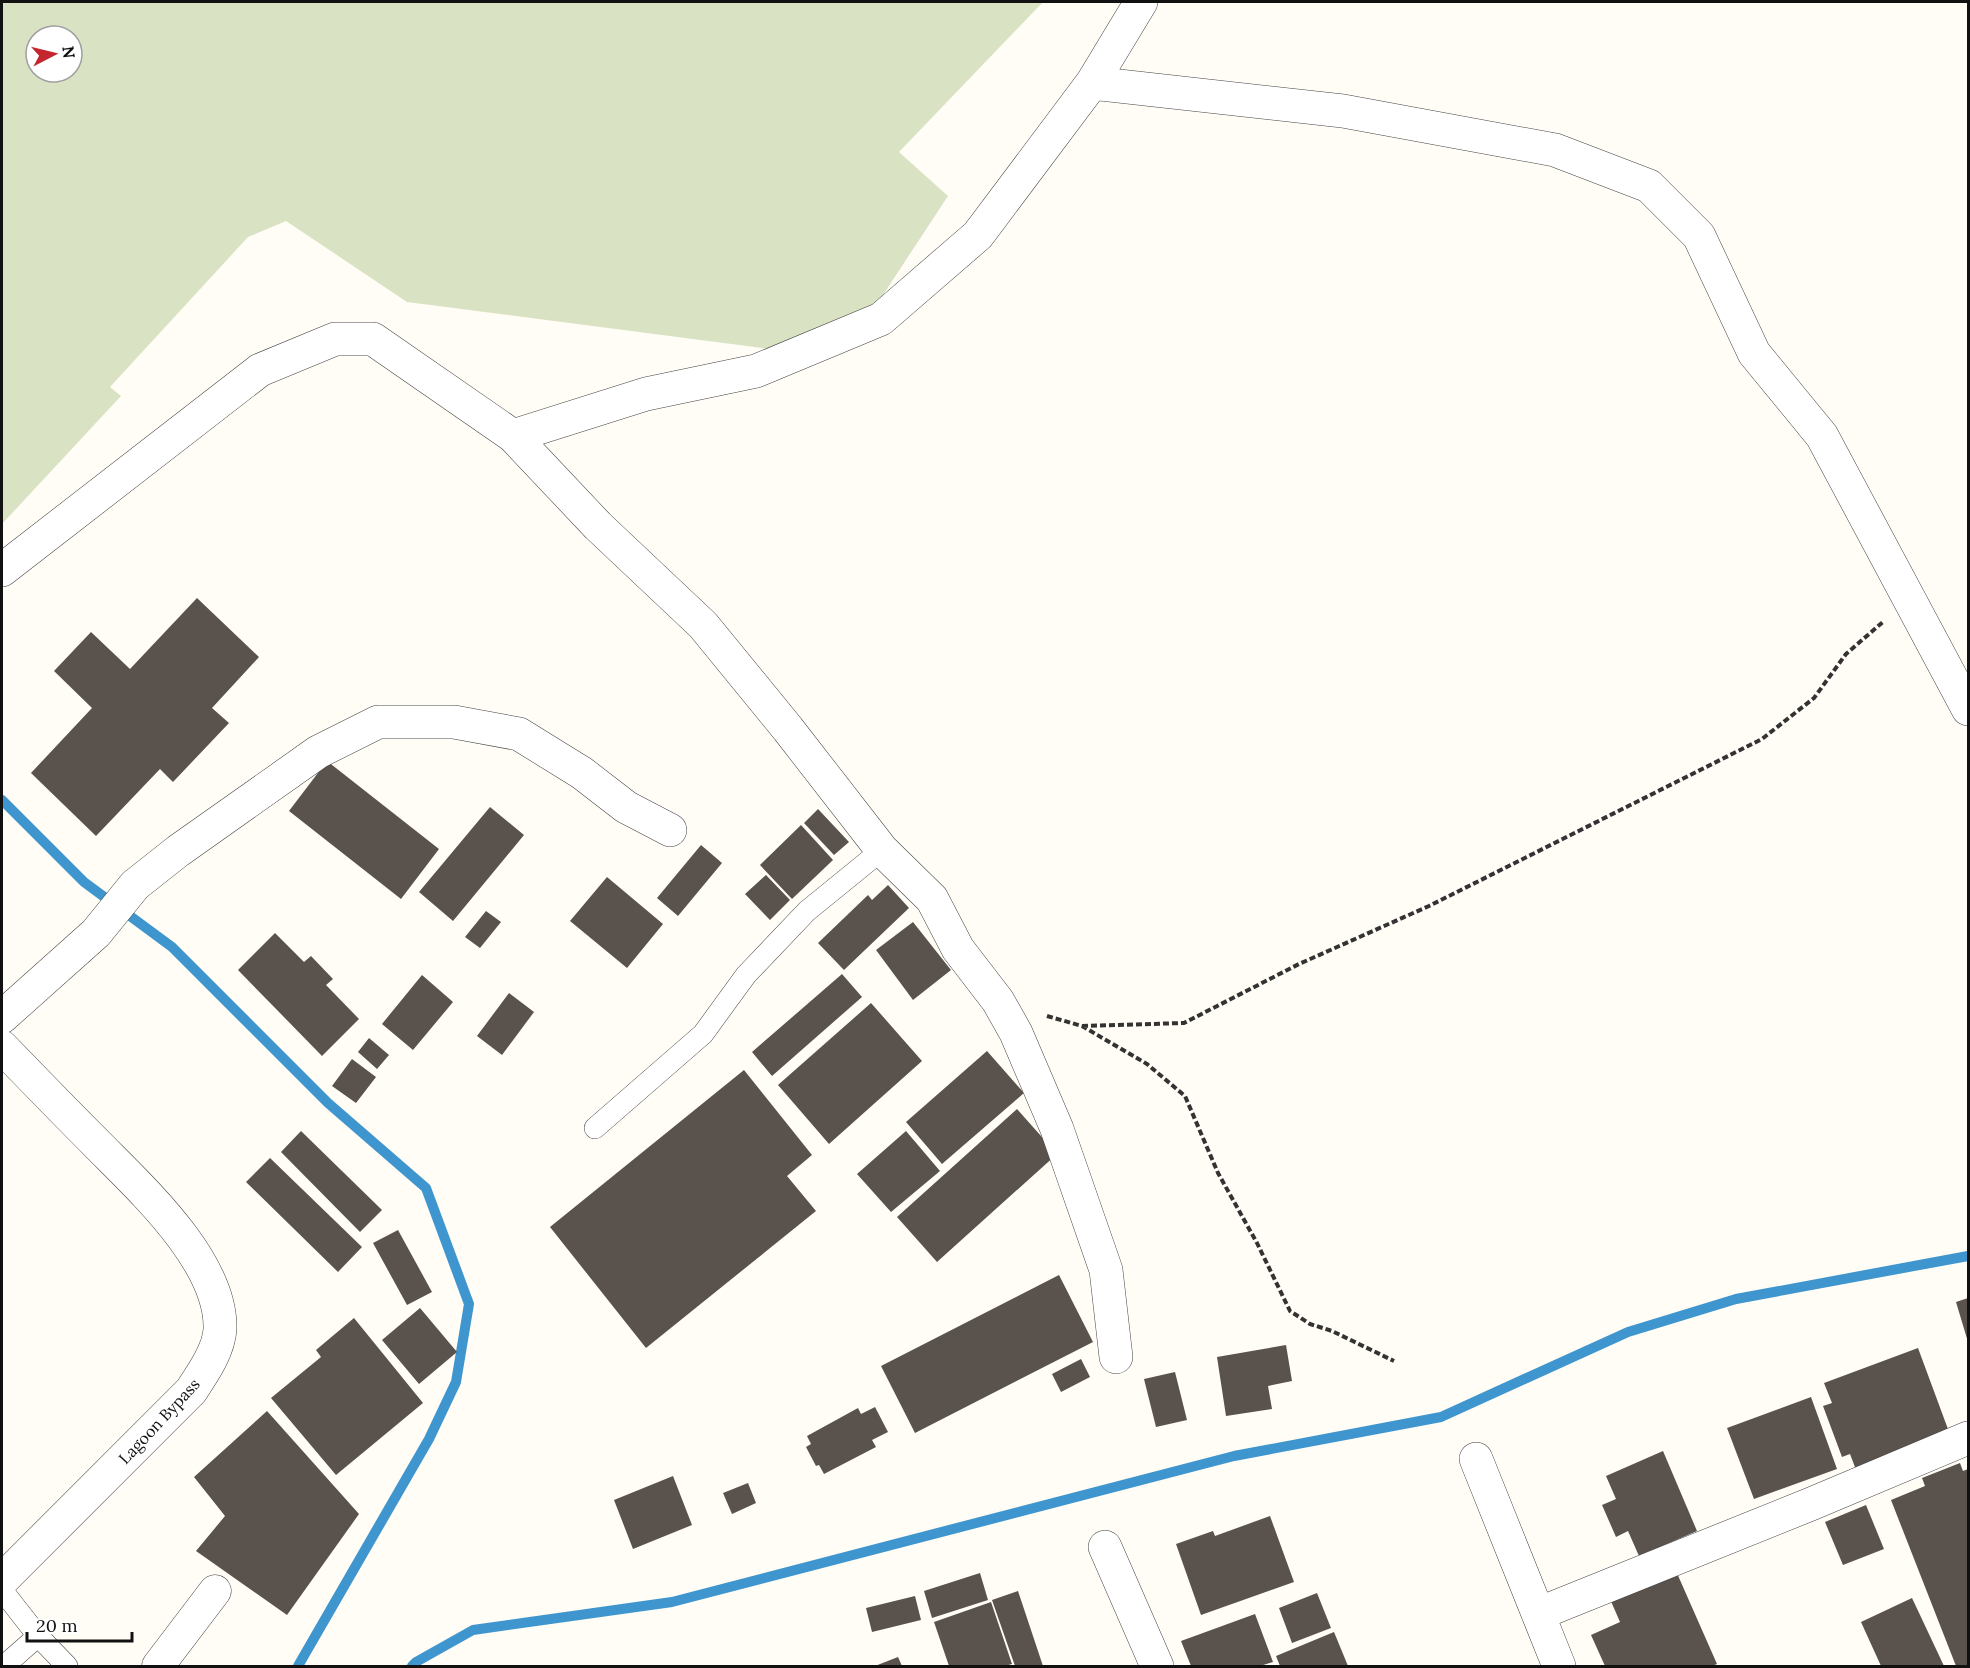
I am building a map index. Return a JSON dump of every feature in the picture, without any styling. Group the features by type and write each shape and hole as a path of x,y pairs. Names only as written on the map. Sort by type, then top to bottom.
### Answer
{"street":[{"path":"513,436 646,394 756,371 881,319 978,235 1092,83 1141,2"},
{"path":"1092,83 1343,111 1555,150 1649,186 1699,237 1754,353 1822,436 1968,709"},
{"path":"2,570 260,370 335,339 373,339 513,436 598,526 703,625 882,850 932,899 958,949 998,1001 1020,1043 1057,1129 1106,1270 1116,1357"},
{"path":"2,1017 96,933 135,885 178,851 318,752 378,722 454,722 519,734 582,773 626,807 670,830"},
{"name":"Lagoon Bypass","path":"2,1047 155,1203 187,1244 214,1293 220,1330 209,1363 191,1391 2,1580"},
{"path":"1538,1614 1968,1438"},
{"path":"1476,1459 1559,1666"},
{"path":"1105,1547 1157,1666"},
{"path":"158,1666 215,1591"}],"lane":[{"path":"595,1128 703,1034 746,975 807,910 882,850"},
{"path":"2,1590 38,1636 68,1666"},
{"path":"4,1666 38,1636"}],"path":[{"path":"1082,1026 1184,1023 1299,964 1429,906 1762,739 1814,698 1846,654 1911,599"},
{"path":"998,1001 1082,1026 1147,1064 1185,1096 1218,1173 1257,1243 1290,1311 1310,1324 1332,1331 1394,1361"}],"green space":[{"path":"2,2 1043,2 899,152 948,196 877,304 778,350 407,302 286,221 248,237 110,387 121,396 2,524"}],"building":[{"path":"197,598 259,657 212,708 229,723 173,782 160,769 96,836 31,773 92,708 54,671 91,632 130,669"},
{"path":"327,761 439,849 401,899 289,811"},
{"path":"490,807 524,835 453,921 419,892"},
{"path":"818,809 849,842 834,855 804,823"},
{"path":"801,825 833,860 792,899 760,865"},
{"path":"701,845 722,863 678,916 657,898"},
{"path":"766,875 790,900 770,920 745,894"},
{"path":"607,877 663,924 627,968 570,921"},
{"path":"888,885 909,908 844,970 818,943 868,895 872,900"},
{"path":"486,911 501,922 480,948 465,937"},
{"path":"913,922 951,970 913,1000 876,950"},
{"path":"275,933 304,962 311,956 333,979 326,985 359,1019 322,1056 238,970"},
{"path":"842,974 862,997 772,1076 752,1052"},
{"path":"422,975 453,1002 413,1050 382,1024"},
{"path":"509,993 534,1012 502,1055 477,1036"},
{"path":"871,1003 922,1061 829,1144 778,1085"},
{"path":"369,1038 389,1055 377,1069 358,1052"},
{"path":"987,1051 1024,1093 942,1164 906,1122"},
{"path":"352,1059 376,1077 356,1103 332,1086"},
{"path":"744,1070 812,1155 787,1176 816,1211 646,1348 550,1227"},
{"path":"1017,1109 1057,1154 937,1262 897,1217"},
{"path":"301,1131 382,1210 360,1232 281,1152"},
{"path":"906,1131 940,1171 891,1212 857,1174"},
{"path":"270,1158 362,1247 338,1272 246,1182"},
{"path":"398,1230 432,1292 407,1305 373,1243"},
{"path":"1059,1275 1093,1342 915,1433 881,1366"},
{"path":"1968,1298 1968,1342 1956,1302"},
{"path":"420,1308 457,1352 419,1384 382,1340"},
{"path":"354,1318 423,1403 336,1475 271,1398 321,1357 316,1350"},
{"path":"1286,1345 1292,1381 1268,1386 1272,1409 1226,1416 1217,1357"},
{"path":"1918,1348 1952,1440 1858,1475 1850,1454 1842,1457 1823,1406 1832,1403 1824,1383"},
{"path":"1081,1359 1090,1377 1061,1392 1052,1374"},
{"path":"1175,1372 1187,1420 1156,1427 1144,1379"},
{"path":"1811,1397 1837,1469 1754,1499 1727,1428"},
{"path":"875,1407 888,1432 872,1440 876,1447 824,1474 819,1465 816,1466 806,1447 811,1444 807,1436 858,1408 861,1414"},
{"path":"267,1411 359,1514 287,1615 196,1551 225,1516 194,1477"},
{"path":"1663,1451 1697,1531 1639,1556 1628,1531 1616,1537 1602,1505 1616,1499 1606,1476"},
{"path":"1960,1463 1963,1471 1968,1469 1968,1666 1956,1666 1891,1500 1925,1486 1922,1478"},
{"path":"673,1476 692,1525 633,1549 614,1500"},
{"path":"748,1483 756,1503 732,1514 723,1493"},
{"path":"1866,1505 1884,1549 1843,1565 1825,1522"},
{"path":"1270,1516 1294,1582 1201,1615 1176,1544 1213,1531 1215,1536"},
{"path":"1676,1571 1717,1664 1712,1666 1605,1666 1591,1635 1620,1622 1610,1599"},
{"path":"980,1573 988,1600 932,1618 924,1591"},
{"path":"1018,1591 1043,1666 1015,1666 992,1600"},
{"path":"1317,1593 1331,1628 1292,1643 1279,1608"},
{"path":"915,1596 921,1620 872,1632 866,1608"},
{"path":"1912,1598 1944,1666 1881,1666 1861,1622"},
{"path":"991,1602 1012,1664 949,1666 934,1622"},
{"path":"1255,1614 1273,1662 1260,1666 1191,1666 1181,1641"},
{"path":"1334,1632 1348,1666 1280,1666 1276,1656"},
{"path":"898,1657 902,1666 875,1666"}],"waterway":[{"path":"2,800 84,882 172,947 328,1103 426,1188 469,1304 456,1382 429,1439 298,1666"},
{"path":"412,1666 473,1630 672,1602 1234,1456 1441,1417 1628,1332 1736,1299 1968,1256"}]}
